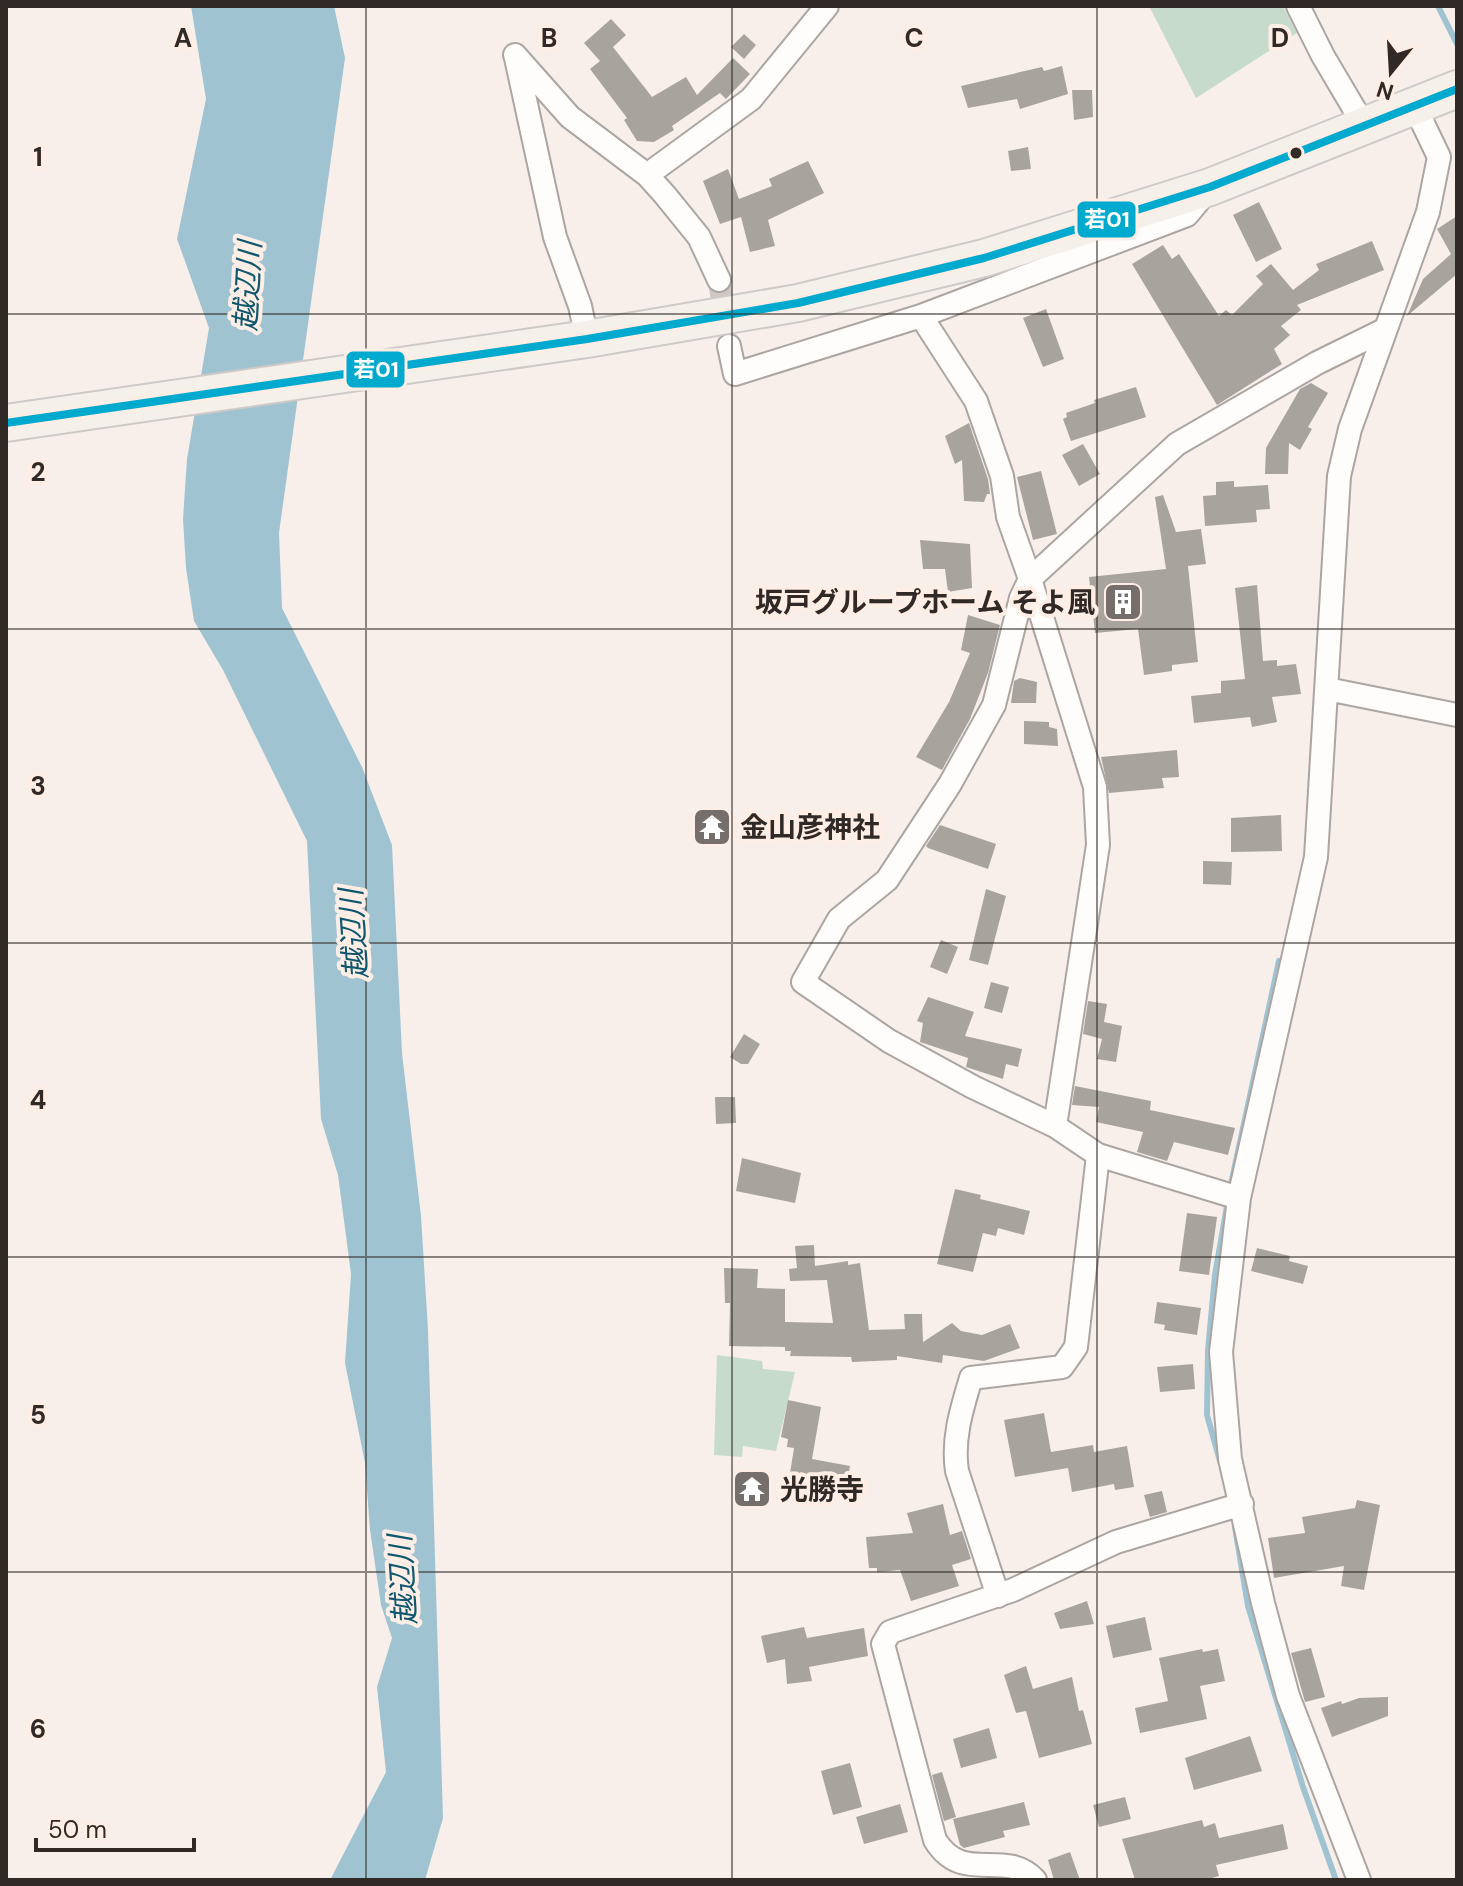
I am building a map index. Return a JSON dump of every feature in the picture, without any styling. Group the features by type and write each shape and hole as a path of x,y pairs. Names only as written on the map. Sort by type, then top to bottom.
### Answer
{"main road":[{"path":"6,423 571,341 798,303 984,258 1210,187 1457,89"}],"street":[{"path":"647,175 751,99 827,6"},
{"path":"1298,6 1365,127"},
{"path":"571,341 580,306 555,237 515,55 570,117 647,175 699,237 719,280"},
{"path":"1359,1880 1288,1696 1234,1506 1221,1352 1239,1198 1316,857 1339,476 1350,429 1428,212 1439,157 1415,107"},
{"path":"729,346 735,374 921,316 1187,215 1210,187"},
{"path":"921,316 976,401 1002,476 1008,517 1095,787 1098,845 1055,1126"},
{"path":"1239,1198 1098,1155 1055,1126 973,1087 889,1041 803,982 839,919 887,880 950,784 994,705 1021,598 1030,579 1177,444 1317,363 1386,329"},
{"path":"1327,689 1457,715"},
{"path":"998,1596 957,1471 954,1454 960,1417 971,1378 1062,1367 1076,1347 1098,1155"},
{"path":"1035,1880 1017,1867 964,1866 942,1853 935,1840 907,1742 883,1644 890,1632 998,1596 1116,1542 1234,1506"}],"green space":[{"path":"1149,6 1283,6 1297,33 1196,98"},
{"path":"717,1355 762,1361 763,1369 795,1372 776,1451 743,1446 742,1457 714,1455"}],"water":[{"name":"越辺川","path":"191,6 334,6 345,58 279,533 282,608 362,767 392,845 402,1053 421,1216 428,1330 443,1818 425,1880 330,1880 386,1772 377,1687 392,1638 381,1605 370,1530 365,1463 345,1363 351,1274 338,1175 321,1119 307,841 223,670 194,621 186,568 183,519 187,459 209,328 177,239 206,99"}],"building":[{"path":"611,19 626,35 613,47 652,97 686,77 697,95 733,58 750,74 726,99 720,93 654,142 637,141 624,120 627,118 590,69 600,61 584,43"},
{"path":"744,34 756,45 744,59 731,47"},
{"path":"1062,66 1068,94 1020,109 1017,99 968,108 961,86 1042,67 1044,71"},
{"path":"1072,90 1092,90 1093,117 1074,120"},
{"path":"1028,147 1031,169 1011,171 1008,151"},
{"path":"808,161 824,193 768,220 775,246 750,252 741,217 720,224 703,181 728,169 739,199 772,186 769,179"},
{"path":"1259,202 1282,249 1256,262 1233,215"},
{"path":"1457,216 1457,274 1407,316 1423,279 1451,254 1437,229"},
{"path":"1372,241 1384,270 1297,305 1301,310 1281,326 1290,335 1274,349 1282,364 1217,405 1132,264 1163,245 1172,259 1179,254 1219,316 1226,310 1232,315 1263,284 1256,276 1271,264 1293,290 1319,270 1316,264"},
{"path":"1046,309 1064,359 1043,367 1023,318"},
{"path":"1311,383 1328,393 1308,427 1312,429 1300,450 1289,443 1288,474 1265,474 1266,448 1300,389"},
{"path":"1136,387 1146,417 1071,441 1063,419 1067,417 1066,413 1095,403 1094,400"},
{"path":"969,423 988,479 990,494 984,502 964,501 962,460 955,464 945,436"},
{"path":"1083,444 1100,474 1079,486 1062,455"},
{"path":"1041,471 1057,534 1033,540 1017,477"},
{"path":"1234,481 1234,487 1268,485 1270,509 1256,510 1257,522 1205,526 1203,496 1216,495 1216,482"},
{"path":"1163,495 1176,532 1201,529 1206,564 1188,566 1198,662 1172,665 1172,671 1144,675 1138,629 1095,633 1089,577 1166,569 1155,497"},
{"path":"920,540 970,544 972,588 948,592 945,569 923,569"},
{"path":"1257,585 1263,661 1277,660 1277,666 1296,664 1301,694 1272,697 1277,722 1252,727 1250,717 1194,723 1191,696 1221,693 1221,681 1245,679 1235,588"},
{"path":"968,615 1000,625 988,673 970,719 942,770 916,757 949,702 970,653 961,650"},
{"path":"1020,678 1037,682 1036,703 1011,703 1014,681"},
{"path":"1024,721 1049,722 1049,727 1057,729 1058,746 1024,744"},
{"path":"1177,750 1179,777 1162,778 1164,788 1109,793 1101,757"},
{"path":"1281,815 1282,851 1231,852 1231,818"},
{"path":"940,825 996,844 988,869 928,848 926,846"},
{"path":"1203,861 1232,862 1231,885 1203,884"},
{"path":"986,889 1006,896 988,965 969,960"},
{"path":"941,940 958,947 947,974 930,967"},
{"path":"991,982 1009,987 1002,1013 984,1008"},
{"path":"928,997 974,1012 965,1036 1022,1049 1018,1067 1006,1064 1003,1079 966,1067 968,1058 920,1042 923,1023 917,1021"},
{"path":"1088,1001 1107,1004 1104,1022 1122,1026 1116,1062 1097,1059 1102,1039 1083,1034"},
{"path":"744,1034 760,1044 748,1064 741,1064 730,1057"},
{"path":"1075,1086 1151,1101 1150,1110 1235,1128 1228,1155 1174,1142 1167,1161 1137,1152 1143,1132 1096,1122 1099,1107 1072,1105"},
{"path":"715,1097 735,1097 736,1123 716,1124"},
{"path":"742,1158 801,1173 795,1203 736,1191"},
{"path":"955,1189 981,1195 980,1199 1030,1211 1024,1235 998,1228 996,1236 983,1233 973,1272 937,1264"},
{"path":"1187,1213 1217,1217 1209,1275 1179,1271"},
{"path":"814,1245 815,1266 848,1261 848,1265 860,1263 869,1330 905,1329 904,1314 922,1314 923,1342 952,1323 961,1331 982,1335 1010,1324 1020,1348 984,1361 943,1355 942,1363 897,1356 897,1360 852,1362 851,1357 790,1356 791,1351 785,1351 785,1347 729,1346 730,1303 725,1303 724,1268 758,1269 757,1288 785,1289 785,1322 833,1323 827,1280 790,1281 789,1269 797,1268 795,1246"},
{"path":"1257,1248 1290,1256 1289,1261 1308,1266 1303,1284 1251,1271"},
{"path":"1157,1302 1201,1308 1197,1335 1164,1330 1165,1325 1154,1323"},
{"path":"1193,1364 1195,1389 1160,1392 1157,1367"},
{"path":"788,1400 821,1407 812,1459 850,1466 845,1496 788,1486 794,1448 787,1447 788,1439 781,1437"},
{"path":"1044,1413 1051,1452 1093,1445 1094,1452 1127,1446 1134,1487 1115,1490 1114,1484 1072,1492 1068,1468 1015,1477 1004,1420"},
{"name":"光勝寺","path":"740,1478 764,1480 763,1499 739,1498"},
{"path":"1162,1491 1167,1512 1150,1517 1144,1495"},
{"path":"1357,1500 1380,1505 1364,1590 1341,1586 1344,1566 1274,1578 1268,1538 1305,1533 1302,1517 1355,1508"},
{"path":"943,1504 950,1535 962,1531 971,1559 952,1565 959,1586 911,1601 900,1570 877,1572 877,1568 869,1568 866,1537 913,1533 907,1513"},
{"path":"1087,1601 1094,1624 1060,1629 1054,1613"},
{"path":"1145,1617 1152,1650 1113,1658 1106,1626"},
{"path":"804,1627 807,1638 864,1628 868,1656 809,1667 812,1681 787,1684 785,1659 767,1663 761,1636"},
{"path":"1311,1648 1325,1697 1305,1702 1291,1653"},
{"path":"1202,1649 1203,1652 1218,1649 1225,1681 1200,1686 1207,1719 1140,1733 1135,1708 1168,1701 1159,1658"},
{"path":"1026,1666 1033,1689 1072,1677 1079,1711 1083,1710 1092,1744 1039,1758 1026,1711 1016,1713 1004,1675"},
{"path":"1388,1697 1388,1716 1332,1737 1321,1708 1359,1698"},
{"path":"989,1728 997,1758 961,1768 953,1739"},
{"path":"1250,1736 1262,1771 1194,1790 1185,1758"},
{"path":"850,1763 862,1807 833,1815 821,1771"},
{"path":"942,1772 956,1817 944,1821 932,1775"},
{"path":"1125,1797 1131,1819 1099,1827 1093,1805"},
{"path":"1024,1802 1030,1825 1003,1831 1005,1837 964,1848 960,1845 953,1819"},
{"path":"900,1804 908,1832 864,1844 856,1817"},
{"path":"1202,1820 1204,1827 1215,1823 1219,1838 1283,1824 1288,1849 1216,1865 1219,1876 1205,1880 1135,1880 1122,1839"},
{"path":"1070,1852 1080,1880 1054,1880 1048,1860"}],"waterway":[{"path":"1438,6 1457,44"},
{"path":"1230,1189 1279,961"},
{"path":"1220,1461 1207,1415 1208,1351 1215,1275 1228,1200"},
{"path":"1235,1527 1248,1606 1303,1787 1336,1880"}],"tunnel":[{"path":"719,280 729,346"}],"transit line":[{"name":"若01","path":"6,423 587,339 798,303 984,258 1210,187 1457,89"}],"place":[{"name":"坂戸グループホーム そよ風","path":"1123,602"},
{"name":"金山彦神社","path":"712,827"},
{"name":"光勝寺","path":"752,1489"}]}
